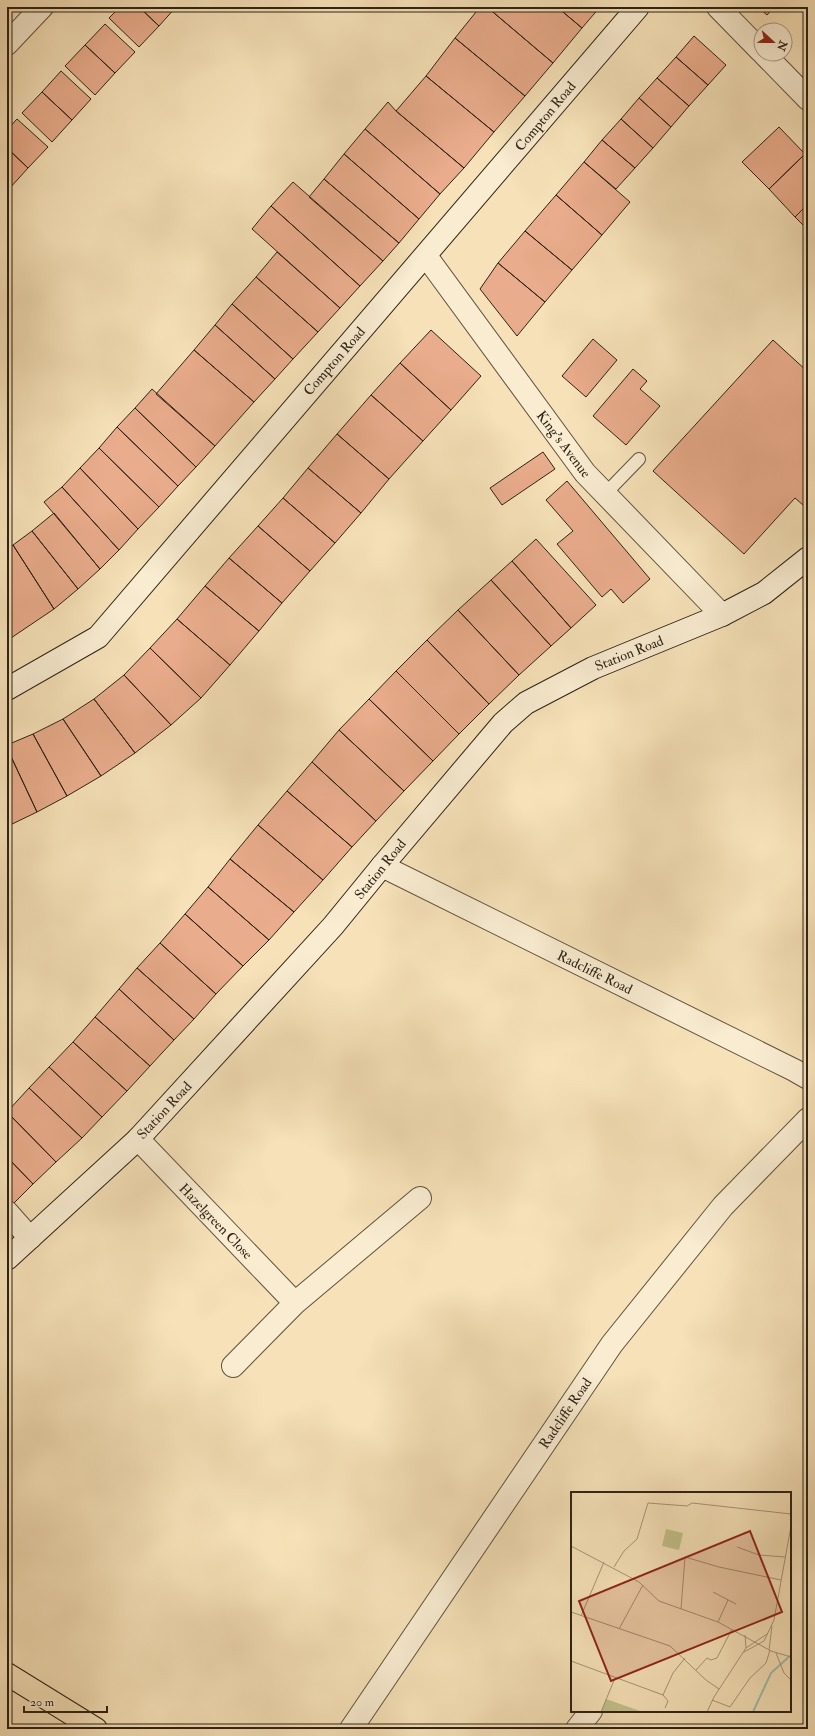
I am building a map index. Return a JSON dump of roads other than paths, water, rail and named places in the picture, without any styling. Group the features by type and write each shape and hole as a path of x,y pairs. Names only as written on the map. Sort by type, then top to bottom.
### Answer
{"main road":[{"path":"7,1674 96,1729"}],"street":[{"path":"9,39 42,7"},
{"name":"Compton Road","path":"7,689 98,637 274,429 426,256 638,7"},
{"path":"718,7 753,43"},
{"path":"772,62 808,100"},
{"name":"King's Avenue","path":"426,256 585,473 722,615"},
{"name":"Station Road","path":"7,1259 138,1139 333,926 503,723 526,702 593,668 722,615 764,593 808,558"},
{"name":"Radcliffe Road","path":"382,866 808,1078"},
{"name":"Radcliffe Road","path":"351,1729 612,1344 723,1206 808,1119"},
{"name":"Hazelgreen Close","path":"138,1139 294,1303"},
{"path":"233,1366 294,1303 420,1198"},
{"path":"7,1212 30,1238"},
{"path":"577,1729 590,1712"}],"lane":[{"path":"605,494 639,459"}]}
